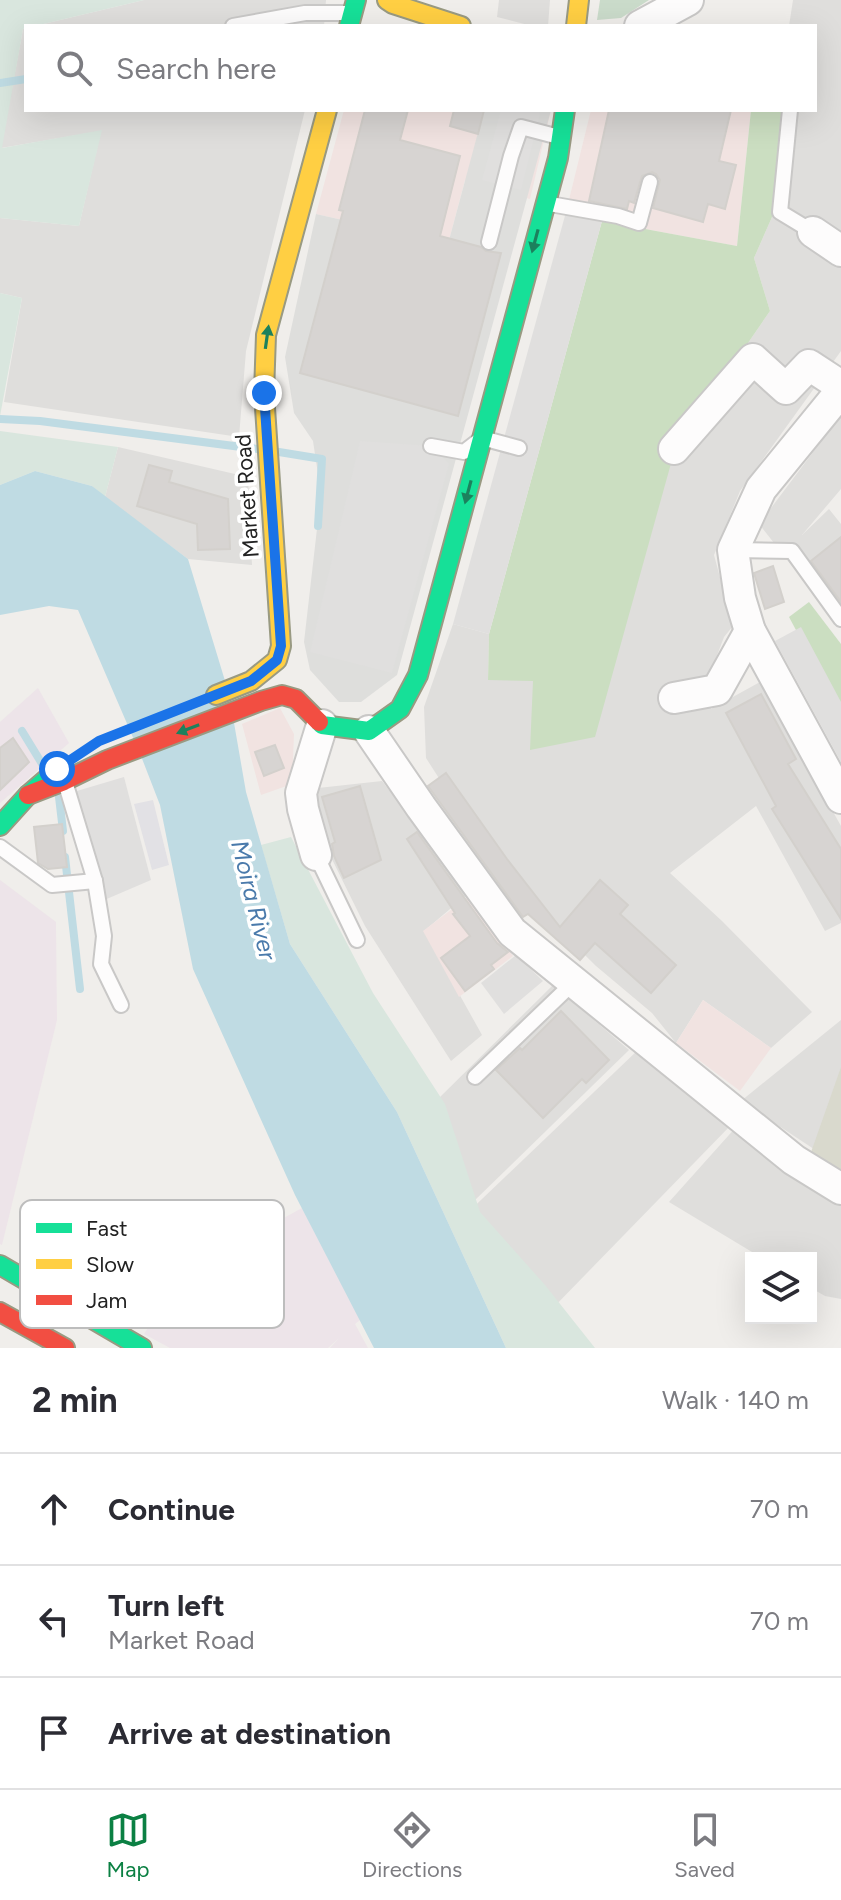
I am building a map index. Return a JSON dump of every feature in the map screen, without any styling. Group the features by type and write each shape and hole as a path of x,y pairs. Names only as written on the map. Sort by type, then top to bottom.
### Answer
{"main road":[{"path":"387,0 455,24"},
{"path":"576,24 579,0"},
{"name":"Market Road","path":"296,699 281,646 264,393 266,335 326,112"},
{"path":"28,795 107,760 282,695 296,699 322,725 369,731 400,709 418,675 545,204 565,112"},
{"path":"196,703 251,681 277,660 281,646"},
{"path":"0,826 57,769 89,748"},
{"path":"0,1265 20,1277"},
{"path":"0,1312 20,1323"},
{"path":"29,1328 65,1348"},
{"path":"108,1328 142,1348"}],"street":[{"path":"644,24 688,0"},
{"path":"813,232 841,251"},
{"path":"674,449 753,359 786,389 809,365 841,389 761,489 733,550 740,598 750,631 841,798"},
{"path":"674,698 717,690 750,631"},
{"path":"316,855 301,793 322,725"},
{"path":"369,731 512,932 794,1160 841,1189"}],"lane":[{"path":"244,24 305,13 353,13"},
{"path":"790,112 780,212 813,232"},
{"path":"489,242 521,127 561,137"},
{"path":"545,204 618,216 639,223 650,182"},
{"path":"431,446 464,452 482,438 519,448"},
{"path":"733,550 792,551 841,619"},
{"path":"64,781 95,881 104,936 101,964 121,1005"},
{"path":"0,847 52,885 95,881"},
{"path":"316,855 357,940"},
{"path":"475,1077 574,982"}],"shaded area":[{"path":"0,0 144,0 43,24 24,24 2,148 102,130 79,226 0,218"},
{"path":"144,0 326,0 324,24 43,24"},
{"path":"499,0 550,0 548,24 524,24 497,17"},
{"path":"793,0 841,0 841,351 740,491 714,555 733,626 724,637 708,679 711,709 760,682 841,826 841,923 825,931 756,806 670,873 812,1012 771,1048 703,1000 676,1043 652,1013 596,966 496,867 426,758 424,707 453,624 489,634 488,680 675,449 770,311 754,258 776,208 783,112 817,112 817,24 789,24"},
{"path":"23,29 24,112 305,112 246,351 239,437 4,402 22,298 0,293 0,218 79,226 101,131 1,148"},
{"path":"343,112 551,112 530,199 465,180 448,244 316,214"},
{"path":"483,112 550,112 397,675 361,702 339,702 310,670 304,642 321,494 313,441 294,413 285,357 316,214 448,244"},
{"path":"500,112 540,112 521,190 482,180"},
{"path":"591,112 751,112 737,246 566,212"},
{"path":"566,212 602,221 489,634 453,624"},
{"path":"0,293 22,298 0,416"},
{"path":"841,415 841,489 802,535 829,509 841,524 841,628 759,524"},
{"path":"0,431 118,447 105,497 92,486 35,471 0,485"},
{"path":"360,441 431,446 449,464 392,673 310,652"},
{"path":"118,447 248,477 252,565 188,559 105,497"},
{"path":"801,627 841,702 841,762 775,641"},
{"path":"38,688 69,743 0,803 0,722"},
{"path":"280,708 294,734 292,784 261,795 242,724"},
{"path":"124,777 151,880 95,904 60,796"},
{"path":"382,781 469,893 424,931 482,1035 451,1061 365,926 321,837 309,789"},
{"path":"153,800 169,865 152,870 134,804"},
{"path":"291,837 373,993 445,1104 480,1212 545,1285 595,1348 506,1348 397,1112 290,944 261,845"},
{"path":"0,880 56,922 57,1020 2,1245 0,1244"},
{"path":"468,897 513,956 459,997 423,931"},
{"path":"516,955 543,981 504,1014 481,983"},
{"path":"553,985 629,1050 472,1203 434,1103"},
{"path":"703,1000 771,1048 740,1091 676,1043"},
{"path":"841,1020 841,1167 741,1101"},
{"path":"639,1049 732,1124 514,1348 460,1220"},
{"path":"841,1067 841,1174 810,1155"},
{"path":"737,1126 841,1203 841,1299 817,1291 817,1252 752,1252 669,1202"},
{"path":"302,1208 360,1320 355,1324 368,1348 330,1348 339,1338 328,1348 170,1348 144,1334 148,1328 284,1328 284,1218"}],"green space":[{"path":"600,0 649,0 621,18 597,20"},
{"path":"751,112 783,112 776,208 754,258 770,311 675,449 595,737 530,750 533,681 488,680 489,634 602,221 737,246"},
{"path":"809,602 841,644 841,714 789,617"}],"water":[{"name":"Moira River","path":"35,471 92,486 188,559 229,694 246,792 290,944 397,1112 506,1348 374,1348 295,1195 193,969 160,805 78,610 49,606 0,615 0,485"}],"building":[{"path":"364,112 407,112 400,140 460,156 440,236 501,253 458,416 300,373 343,211 339,210"},
{"path":"454,112 484,112 478,134 450,126"},
{"path":"609,112 731,112 719,161 736,165 725,209 708,204 703,222 653,208 660,180 652,172 642,176 634,203 629,201 627,209 589,201"},
{"path":"149,465 172,471 169,482 228,499 230,549 198,550 197,524 137,506"},
{"path":"841,537 841,602 811,561"},
{"path":"773,566 784,602 765,609 754,573"},
{"path":"761,694 796,759 788,764 841,849 841,919 772,809 776,806 726,713"},
{"path":"13,738 29,762 0,790 0,748"},
{"path":"275,745 284,768 264,776 255,752"},
{"path":"446,773 560,927 600,880 628,905 620,914 676,965 651,993 595,943 580,960 528,914 523,917 428,786"},
{"path":"360,786 381,860 344,878 334,856 332,844 335,842 322,797"},
{"path":"62,824 67,867 48,869 38,863 34,827"},
{"path":"417,832 497,943 508,952 491,965 494,969 465,991 441,958 470,936 407,839"},
{"path":"561,1011 609,1060 586,1083 582,1079 543,1118 496,1070 520,1048 522,1050"}],"waterway":[{"path":"0,83 24,79"},
{"path":"0,419 40,421 257,449"},
{"path":"279,452 322,459 318,526"},
{"path":"22,731 44,767"},
{"path":"59,797 63,831"},
{"path":"65,857 80,989"}],"traffic: fast":[{"path":"350,24 356,0"},
{"path":"319,722 322,725 369,731 400,709 418,675 558,158 565,112"},
{"path":"0,826 50,776"},
{"path":"0,1265 20,1277"},
{"path":"108,1328 142,1348"}],"traffic: slow":[{"path":"387,0 455,24"},
{"path":"576,24 579,0"},
{"path":"216,695 251,681 277,660 281,646 264,393 266,335 326,112"}],"traffic: jam":[{"path":"28,795 107,760 282,695 296,699 319,722"},
{"path":"0,1312 20,1323"},
{"path":"29,1328 65,1348"}],"route":[{"path":"57,769 99,741 251,681 277,660 281,646 264,393"}]}
